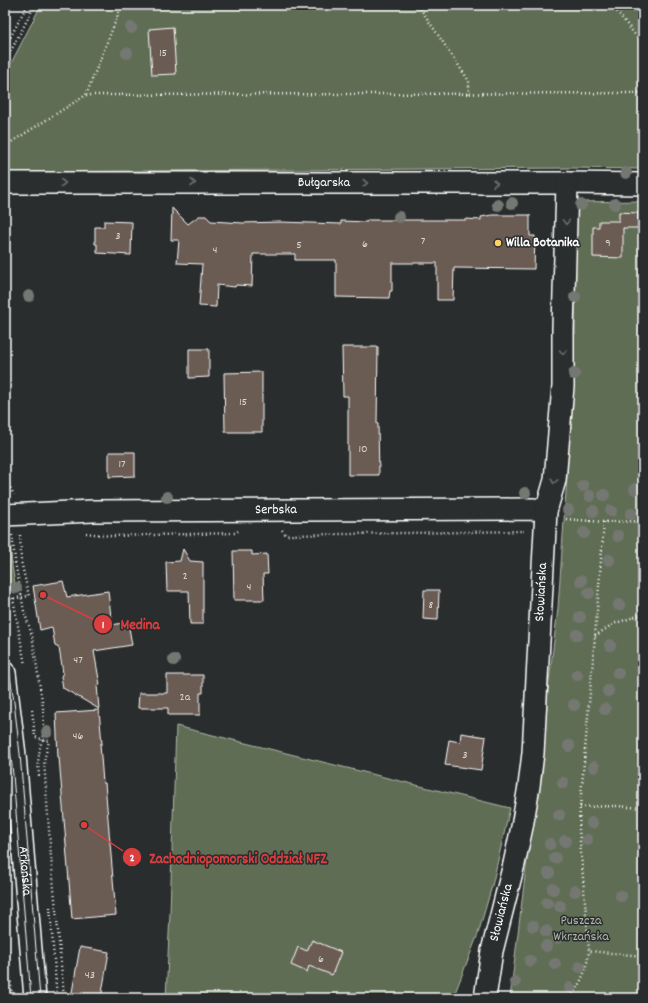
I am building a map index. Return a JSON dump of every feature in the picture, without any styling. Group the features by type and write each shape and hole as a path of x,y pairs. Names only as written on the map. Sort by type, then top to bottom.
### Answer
{"street":[{"name":"Bułgarska","path":"14,183 643,184"},
{"name":"Słowiańska","path":"485,998 492,950 514,864 529,786 535,718 546,511 555,480 563,386 567,183"},
{"name":"Serbska","path":"8,522 93,511 534,508 546,511"},
{"name":"Arkońska","path":"5,673 15,755 35,998"}],"path":[{"path":"5,48 27,5"},
{"path":"5,62 34,5"},
{"path":"86,95 122,5"},
{"path":"418,5 469,81 469,94"},
{"path":"612,5 643,45"},
{"path":"5,146 86,95 643,93"},
{"path":"5,477 16,498"},
{"path":"546,511 561,519 604,522 643,521"},
{"path":"8,522 24,611 32,635 43,707 44,730 38,762 39,783"},
{"path":"570,998 586,971 590,951 579,829 604,522"},
{"path":"13,598 25,669"},
{"path":"595,636 613,624 643,614"},
{"path":"31,708 35,737 48,741 44,761 64,998"},
{"path":"580,807 616,806 643,808"},
{"path":"49,902 57,998"},
{"path":"5,910 12,998"},
{"path":"590,951 643,956"}],"green space":[{"path":"41,5 643,5 643,169 571,168 5,172 5,75"},
{"name":"Puszcza Wkrzańska","path":"643,201 643,998 510,998 558,608 567,477 573,335 575,334 576,202"},
{"path":"9,524 12,566 16,589 10,590 5,569 5,527"},
{"path":"176,726 510,808 492,886 478,934 453,998 166,998"}],"building":[{"path":"173,27 176,74 152,75 149,29"},
{"path":"172,208 188,224 199,216 206,216 211,221 243,223 280,222 341,224 341,221 481,220 481,217 492,215 530,215 530,236 535,236 534,269 454,268 453,300 437,300 437,263 392,263 392,291 390,291 389,298 336,297 336,260 295,260 295,254 253,254 252,286 236,285 235,287 217,285 216,307 199,306 202,264 177,263 179,240 171,240"},
{"path":"619,212 638,213 638,228 623,228 623,258 593,257 593,227 599,227 599,221 619,221"},
{"path":"104,221 132,222 131,255 97,253 97,244 95,244 95,227 104,227"},
{"path":"342,347 378,347 377,424 379,475 348,475 348,396 343,396"},
{"path":"189,349 209,349 209,377 189,378"},
{"path":"262,372 262,432 225,432 224,373"},
{"path":"109,452 135,452 135,476 109,477"},
{"path":"183,549 190,561 203,562 203,624 190,624 189,591 167,591 166,562 180,561"},
{"path":"233,551 252,551 252,555 267,554 268,574 263,574 264,600 234,600"},
{"path":"63,581 67,597 108,591 112,625 128,622 132,645 94,651 100,685 97,685 99,709 63,688 61,676 63,673 59,648 55,646 52,627 40,630 33,586"},
{"path":"424,590 439,590 438,620 423,619"},
{"path":"167,675 203,675 203,693 200,693 200,715 168,715 168,708 138,708 139,693 167,693"},
{"path":"99,710 103,783 105,783 116,915 72,919 58,757 56,713"},
{"path":"461,733 486,737 481,770 445,765 449,740 460,742"},
{"path":"312,940 341,952 332,975 309,966 307,972 291,965 298,947 307,951"},
{"path":"80,947 109,952 101,998 71,998"}],"tram line":[{"path":"5,643 20,754 40,998"},
{"path":"5,703 13,775 31,998"}],"place":[{"name":"Willa Botanika","path":"498,243"},
{"name":"Medina","path":"43,595"},
{"name":"Zachodniopomorski Oddział NFZ","path":"84,825"}]}
